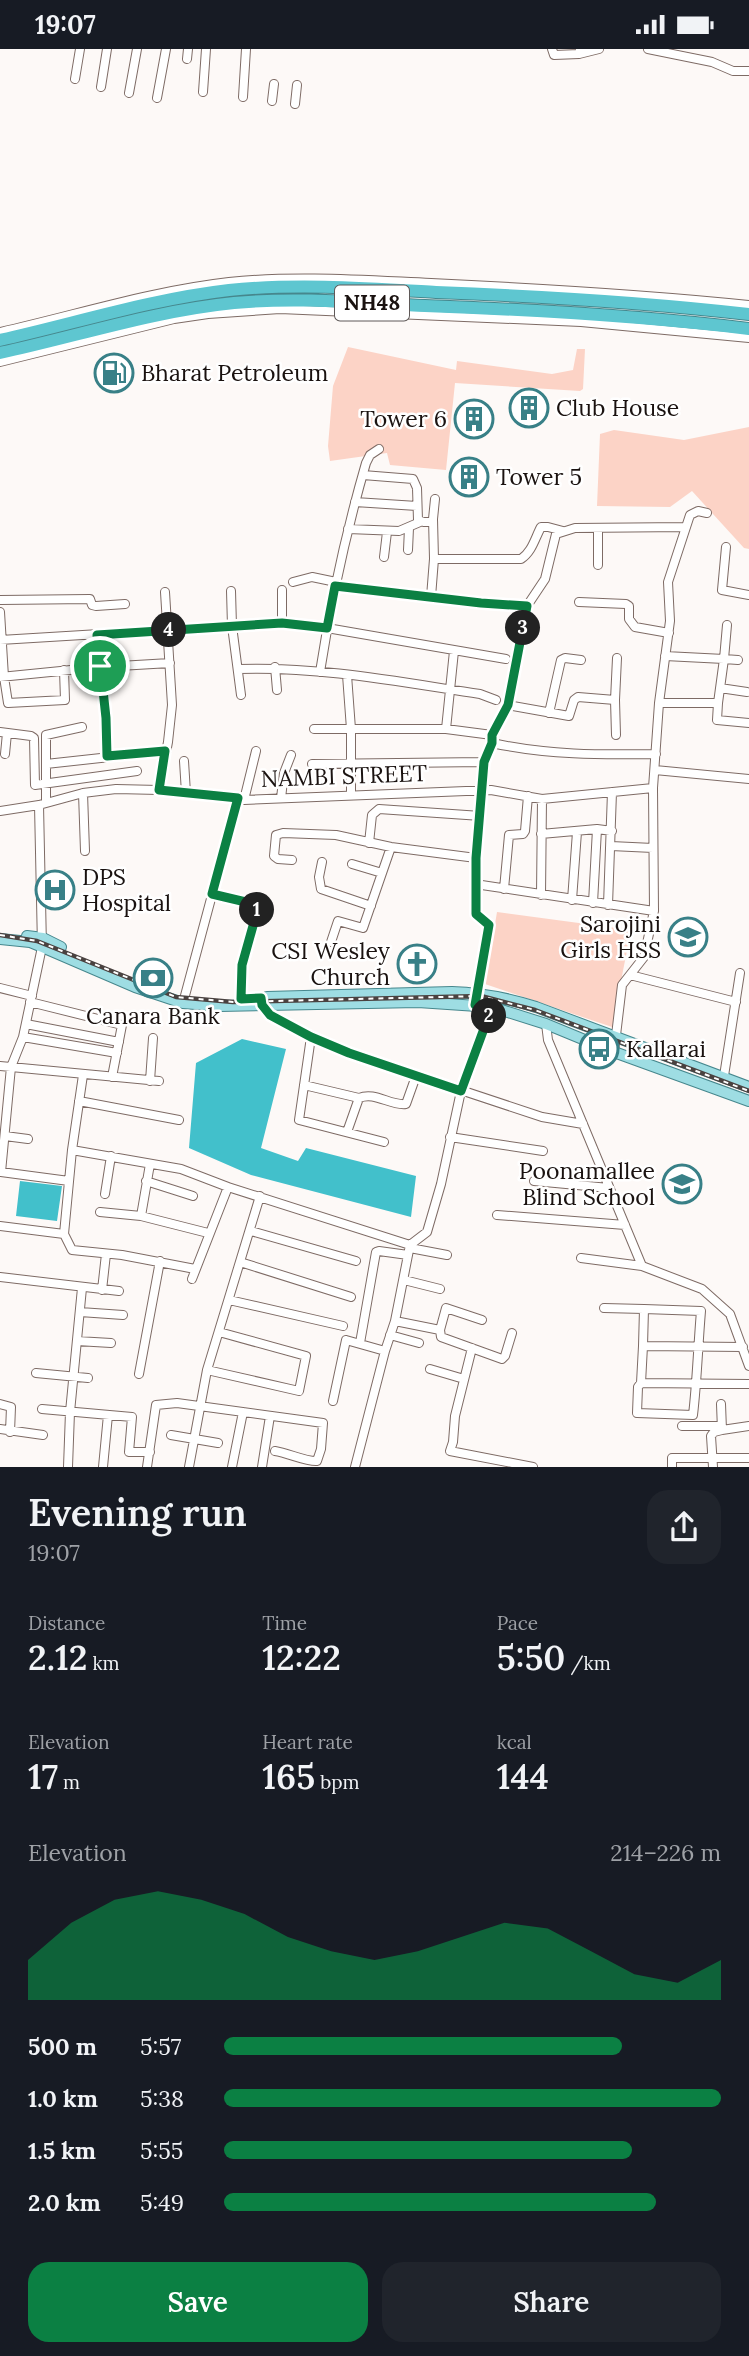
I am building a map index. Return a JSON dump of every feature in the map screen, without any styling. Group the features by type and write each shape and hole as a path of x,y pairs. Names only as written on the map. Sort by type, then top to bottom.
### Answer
{"highway":[{"path":"505,286 556,297"},
{"name":"NH48","path":"0,340 152,303 252,288 332,287 556,297 749,314"},
{"name":"NH48","path":"0,353 159,314 267,301 321,301 635,317 749,329"},
{"path":"635,317 682,331"}],"main road":[{"path":"0,932 42,942 183,1000 220,1006 262,1001 478,992 501,996 749,1087"},
{"path":"0,939 42,942"},
{"path":"183,1000 418,1002 492,1007 546,1024 749,1101"}],"street":[{"path":"75,79 80,49"},
{"path":"101,87 107,49"},
{"path":"129,93 136,49"},
{"path":"156,98 166,49"},
{"path":"187,59 188,49"},
{"path":"203,92 206,49"},
{"path":"243,97 246,49"},
{"path":"552,49 554,55 599,49"},
{"path":"648,49 712,62 733,71 749,71"},
{"path":"272,101 274,84"},
{"path":"295,104 297,85"},
{"path":"0,332 151,295 228,282 309,279 617,292 749,305"},
{"path":"0,362 155,323 208,314 257,310 320,309 581,322 749,338"},
{"path":"320,672 336,584 362,475 370,456 379,449"},
{"path":"362,475 413,479 417,488 420,521"},
{"path":"431,597 435,559 435,499"},
{"path":"355,502 417,506"},
{"path":"614,1052 622,985 644,957 654,911 653,788 659,703 671,612 668,582 685,527 693,512 707,513"},
{"path":"348,529 387,532 409,528 420,521 433,522"},
{"path":"435,559 521,559 525,557 541,527 563,531"},
{"path":"475,1005 489,925 476,914 475,884 484,762 508,705 527,606 545,579 556,534 575,528 685,527"},
{"path":"408,550 409,528"},
{"path":"598,528 598,565"},
{"path":"384,557 387,532"},
{"path":"726,547 722,590 749,595"},
{"path":"293,582 312,577 336,584 431,597 527,606"},
{"path":"282,590 282,623"},
{"path":"159,790 172,705 165,591"},
{"path":"231,591 232,626 241,695"},
{"path":"0,600 90,599 92,605 96,606 125,604"},
{"path":"579,602 626,604 629,606 629,619 635,627 669,633"},
{"path":"0,612 2,677 8,703 61,702 66,697 64,670"},
{"path":"1,640 282,623 327,628 506,659"},
{"path":"727,625 717,719 749,723"},
{"path":"97,635 106,718 107,756"},
{"path":"446,729 454,651"},
{"path":"665,656 738,660"},
{"path":"549,713 561,660 565,657 581,660"},
{"path":"616,735 618,658"},
{"path":"120,666 170,663"},
{"path":"2,677 101,667"},
{"path":"238,669 275,667 347,675 480,694 496,700"},
{"path":"275,667 277,689"},
{"path":"347,675 351,729 351,794"},
{"path":"720,688 747,692"},
{"path":"508,705 571,715 574,700 578,697 615,700"},
{"path":"659,703 718,703"},
{"path":"69,1181 1,1172 11,1067 23,1037 42,942 46,735 82,727"},
{"path":"314,730 446,729 492,739 525,751 572,755 656,754"},
{"path":"5,754 4,732 34,738 34,784 137,771"},
{"path":"46,764 165,751"},
{"path":"183,1000 256,751"},
{"path":"281,798 284,773 292,755"},
{"path":"184,761 186,793"},
{"path":"312,764 484,762"},
{"path":"654,770 749,779"},
{"name":"NAMBI STREET","path":"0,811 43,804 83,793 116,789 159,790 241,799 491,790 542,799 653,788"},
{"path":"608,905 612,792"},
{"path":"83,793 85,851"},
{"path":"505,889 509,835 523,834 525,831 528,796"},
{"path":"541,895 542,799"},
{"path":"369,843 373,815 379,809 481,816"},
{"path":"541,834 597,829 612,831"},
{"path":"593,902 597,829"},
{"path":"572,899 577,832"},
{"path":"292,860 274,856 276,835 336,835 391,848 476,858"},
{"path":"611,846 653,848"},
{"path":"331,943 338,921 363,928 391,848"},
{"path":"321,862 321,889 371,906"},
{"path":"352,865 382,873"},
{"path":"475,884 654,911"},
{"path":"212,894 250,903 258,908 242,965 241,999"},
{"path":"724,1076 740,973"},
{"path":"630,975 736,1002"},
{"path":"0,988 122,1025 112,1077"},
{"path":"262,1001 270,1015 311,1037 416,1076 542,1117 583,1124"},
{"path":"360,1343 376,1252 409,1249 428,1232 461,1091 492,1007"},
{"path":"26,1024 119,1042"},
{"path":"546,1024 548,1040 642,1266"},
{"path":"23,1037 117,1053"},
{"path":"311,1037 299,1120 384,1142"},
{"path":"0,1066 155,1081 153,1038"},
{"path":"83,1075 64,1234 72,1250 160,1261 195,1269"},
{"path":"304,1085 359,1098 372,1096 399,1105 406,1104 416,1076"},
{"path":"347,1132 359,1098"},
{"path":"79,1101 178,1120"},
{"path":"5,1136 28,1139"},
{"path":"450,1137 543,1151"},
{"path":"72,1150 181,1169 409,1249 447,1255"},
{"path":"104,1194 111,1157"},
{"path":"141,1216 149,1164"},
{"path":"146,1181 193,1196"},
{"path":"534,1181 609,1188"},
{"path":"192,1279 228,1187"},
{"path":"189,1467 207,1370 260,1196"},
{"path":"100,1212 141,1216 208,1233"},
{"path":"497,1215 625,1225"},
{"path":"0,1226 64,1234"},
{"path":"251,1231 356,1261"},
{"path":"355,1467 395,1321 409,1249"},
{"path":"102,1290 106,1254"},
{"path":"582,1258 642,1266 702,1289 730,1314 749,1366"},
{"path":"139,1374 160,1261"},
{"path":"240,1262 351,1297"},
{"path":"0,1277 119,1291"},
{"path":"404,1280 440,1289"},
{"path":"68,1467 70,1412 82,1288"},
{"path":"229,1300 342,1326"},
{"path":"482,1320 446,1308 440,1330 441,1337 504,1358 512,1333"},
{"path":"604,1308 699,1310 694,1413 691,1415 637,1413 644,1309"},
{"path":"80,1312 123,1315"},
{"path":"395,1321 440,1330"},
{"path":"207,1370 299,1391 306,1356 219,1332"},
{"path":"390,1335 419,1343"},
{"path":"333,1401 346,1339 386,1350"},
{"path":"77,1341 111,1343"},
{"path":"643,1346 743,1347"},
{"path":"472,1349 455,1416 450,1451 533,1467"},
{"path":"430,1369 464,1379"},
{"path":"36,1373 88,1378"},
{"path":"641,1383 749,1384"},
{"path":"147,1467 156,1405 177,1403 323,1423 317,1461 275,1451"},
{"path":"0,1404 11,1407 10,1431"},
{"path":"721,1404 722,1428"},
{"path":"42,1409 132,1417 129,1452 150,1452"},
{"path":"232,1467 243,1412"},
{"path":"103,1467 108,1415"},
{"path":"262,1467 270,1416"},
{"path":"682,1426 749,1426"},
{"path":"713,1462 711,1436 722,1428"},
{"path":"0,1429 43,1435"},
{"path":"171,1435 218,1443"},
{"path":"672,1467 672,1458 713,1462 749,1458"}],"shaded area":[{"path":"348,347 456,370 457,361 552,374 573,370 577,349 585,349 583,389 580,391 455,383 446,470 390,465 387,453 330,461 328,446 333,386"},
{"path":"749,427 749,549 744,548 692,491 670,507 597,506 600,434 614,430 684,440"},
{"path":"497,912 631,930 612,1027 485,984"}],"water":[{"path":"242,1039 286,1049 261,1148 298,1161 306,1148 416,1176 411,1217 251,1175 189,1148 196,1063"},
{"path":"20,1181 62,1186 57,1221 16,1216"}],"railway":[{"path":"0,935 37,941 176,997 233,1002 481,996 535,1010 749,1091"}],"place":[{"name":"Bharat Petroleum","path":"114,373"},
{"name":"Club House","path":"529,408"},
{"name":"Tower 6","path":"474,419"},
{"name":"Tower 5","path":"469,477"},
{"name":"DPS Hospital","path":"55,890"},
{"name":"Sarojini Girls HSS","path":"688,937"},
{"name":"CSI Wesley Church","path":"417,964"},
{"name":"Canara Bank","path":"153,978"},
{"name":"Kallarai","path":"599,1049"},
{"name":"Poonamallee Blind School","path":"682,1184"}],"route":[{"path":"335,586 527,606 508,705 492,735 492,743 484,762 475,884 476,914 489,925 475,1005 492,1007 461,1091 349,1053 311,1037 270,1015 262,1005 261,998 241,999 242,965 258,908 250,903 212,894 238,798 159,790 165,751 107,756 100,666 97,635 282,623 327,628 335,586"}]}
